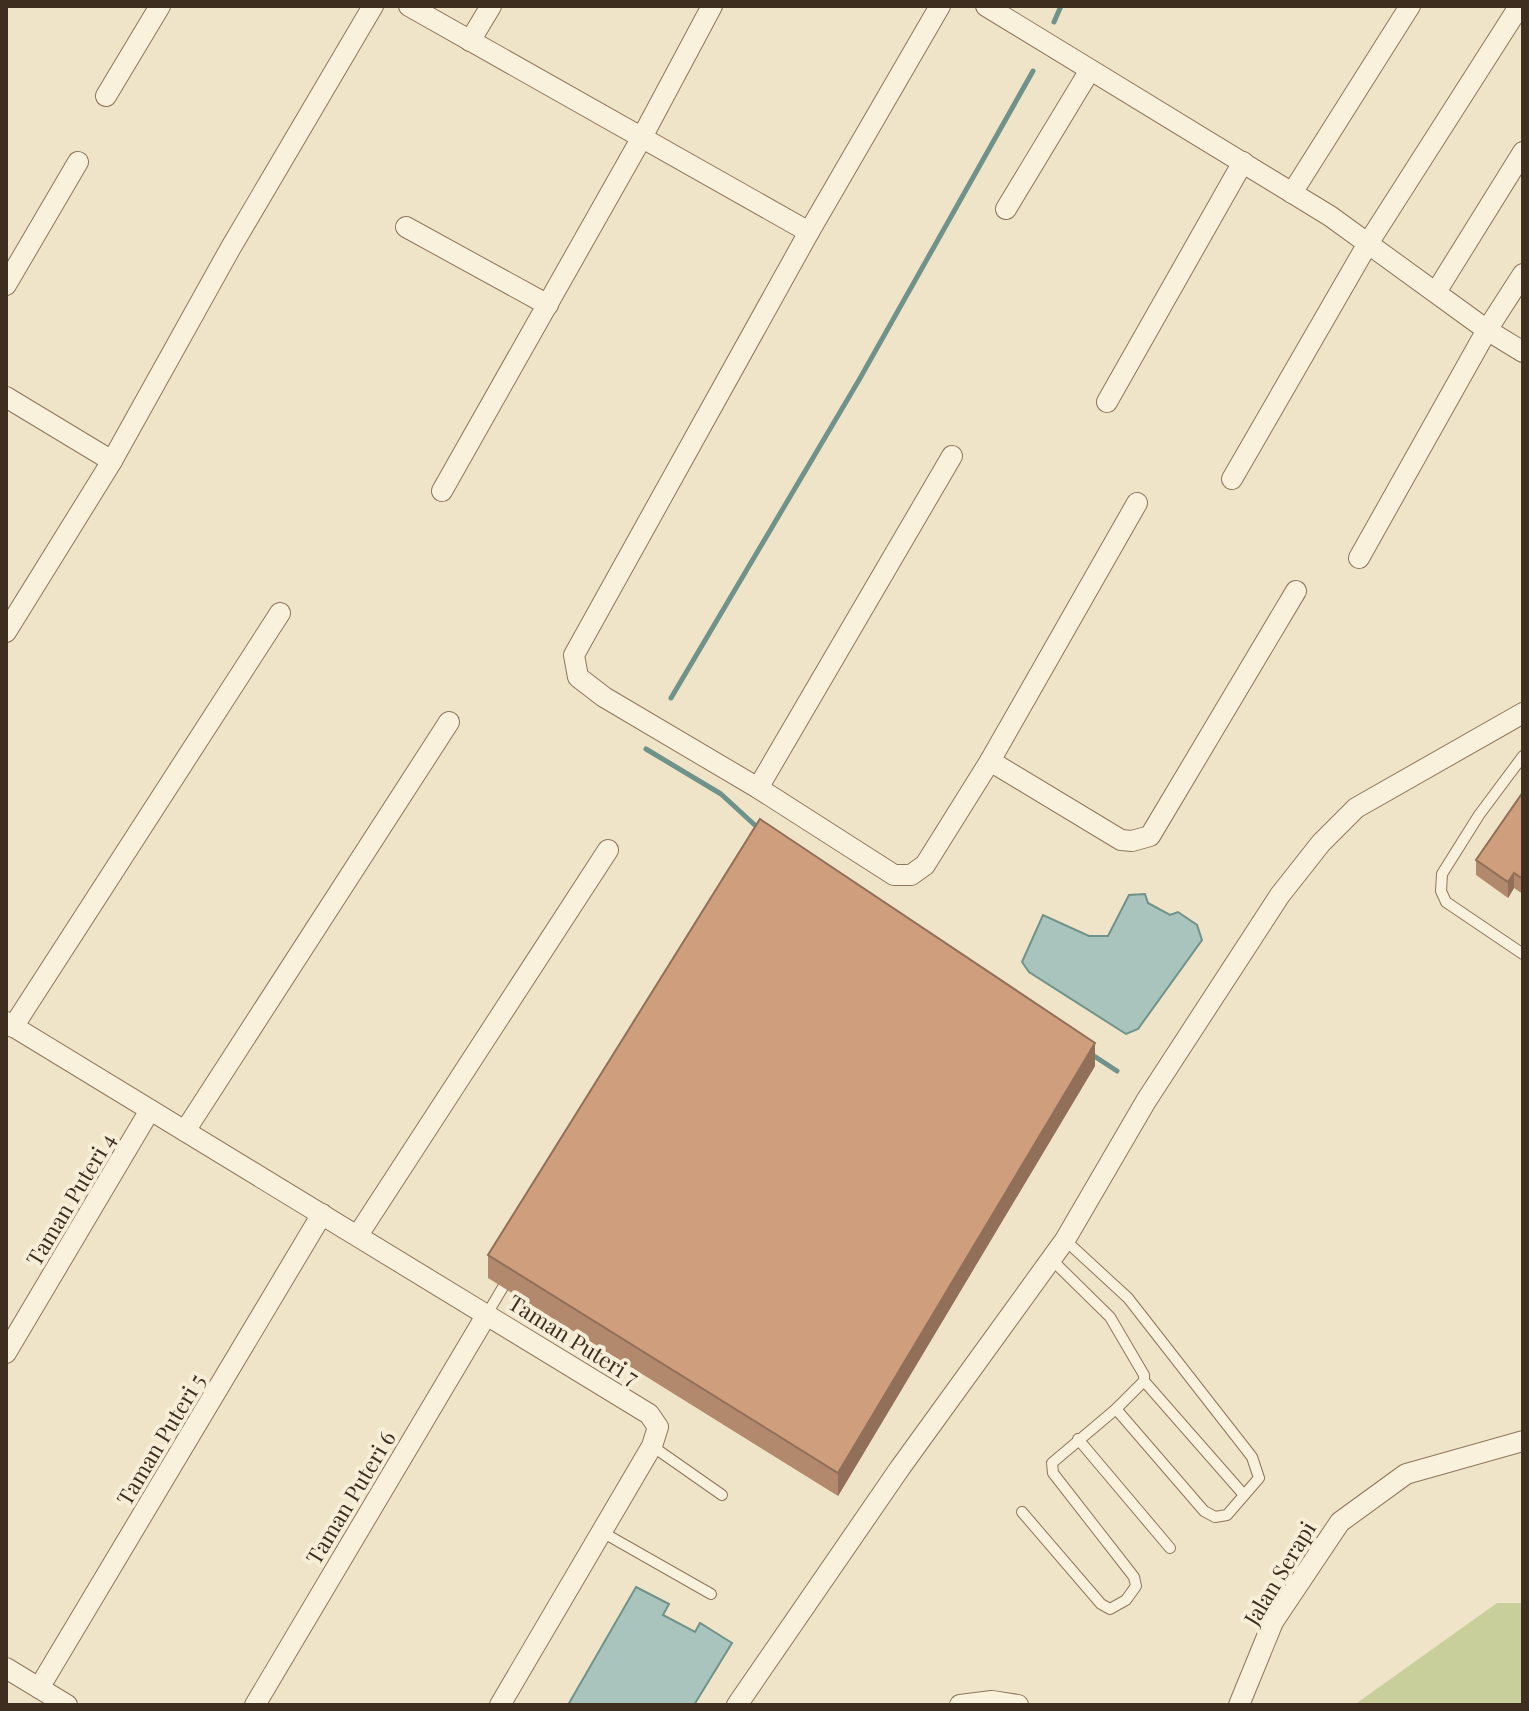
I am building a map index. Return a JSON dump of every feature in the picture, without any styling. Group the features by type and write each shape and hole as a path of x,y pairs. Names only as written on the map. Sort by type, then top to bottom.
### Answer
{"street":[{"path":"106,96 160,6"},
{"path":"6,632 112,461 230,249 373,6"},
{"path":"409,6 809,232"},
{"path":"470,41 491,6"},
{"path":"442,491 641,139 712,6"},
{"path":"940,6 809,232 574,655 578,677 604,697 758,788 894,875 911,875 925,865 990,761 1137,503"},
{"path":"986,6 1330,216 1487,330 1523,352"},
{"path":"1292,193 1410,6"},
{"path":"1232,479 1367,245 1515,13 1523,13"},
{"path":"1006,209 1090,70"},
{"path":"1436,292 1523,152"},
{"path":"6,285 78,162"},
{"path":"1107,402 1243,162"},
{"path":"406,227 548,305"},
{"path":"1359,558 1487,330 1523,274"},
{"path":"6,397 112,461"},
{"path":"758,788 952,456"},
{"path":"990,761 1121,840 1132,841 1150,836 1296,591"},
{"path":"9,1024 280,613"},
{"path":"737,1705 900,1468 1065,1240 1146,1101 1280,895 1321,843 1356,808 1523,713"},
{"path":"185,1131 449,722"},
{"path":"358,1235 608,850"},
{"name":"Taman Puteri 7","path":"9,1024 649,1414 658,1427 652,1446"},
{"name":"Taman Puteri 4","path":"6,1353 150,1110"},
{"name":"Taman Puteri 5","path":"39,1688 322,1214"},
{"name":"Taman Puteri 6","path":"255,1705 487,1314"},
{"name":"Jalan Serapi","path":"1239,1705 1273,1622 1340,1522 1406,1474 1523,1441"},
{"path":"500,1705 652,1446"},
{"path":"9,1677 39,1688 67,1705"},
{"path":"960,1705 992,1701 1018,1705"}],"lane":[{"path":"1523,756 1479,815 1442,874 1441,891 1446,902 1523,954"},
{"path":"1065,1240 1128,1298 1252,1457 1259,1478 1227,1515 1215,1517 1204,1511 1116,1409"},
{"path":"1051,1259 1110,1317 1144,1375 1144,1381 1244,1495"},
{"path":"487,1314 515,1265"},
{"path":"1022,1512 1101,1604 1110,1609 1126,1600 1136,1586 1134,1577 1053,1473 1052,1463 1144,1381"},
{"path":"1078,1439 1170,1548"},
{"path":"652,1446 722,1495"},
{"path":"602,1532 711,1594"}],"green space":[{"path":"1497,1603 1523,1603 1523,1705 1354,1705"}],"water":[{"path":"1145,894 1148,903 1170,915 1178,912 1197,925 1202,940 1138,1029 1126,1034 1029,972 1022,962 1043,915 1089,936 1108,936 1129,895"},
{"path":"636,1587 669,1604 663,1615 695,1632 700,1623 732,1643 694,1705 568,1705"}],"building":[{"path":"1523,792 1523,879 1514,873 1508,882 1476,860"},
{"path":"760,819 1095,1043 838,1473 488,1255"}],"waterway":[{"path":"1054,22 1061,6"},
{"path":"671,698 859,380 1033,71"},
{"path":"646,749 721,794 758,828"},
{"path":"1091,1054 1117,1071"}]}
